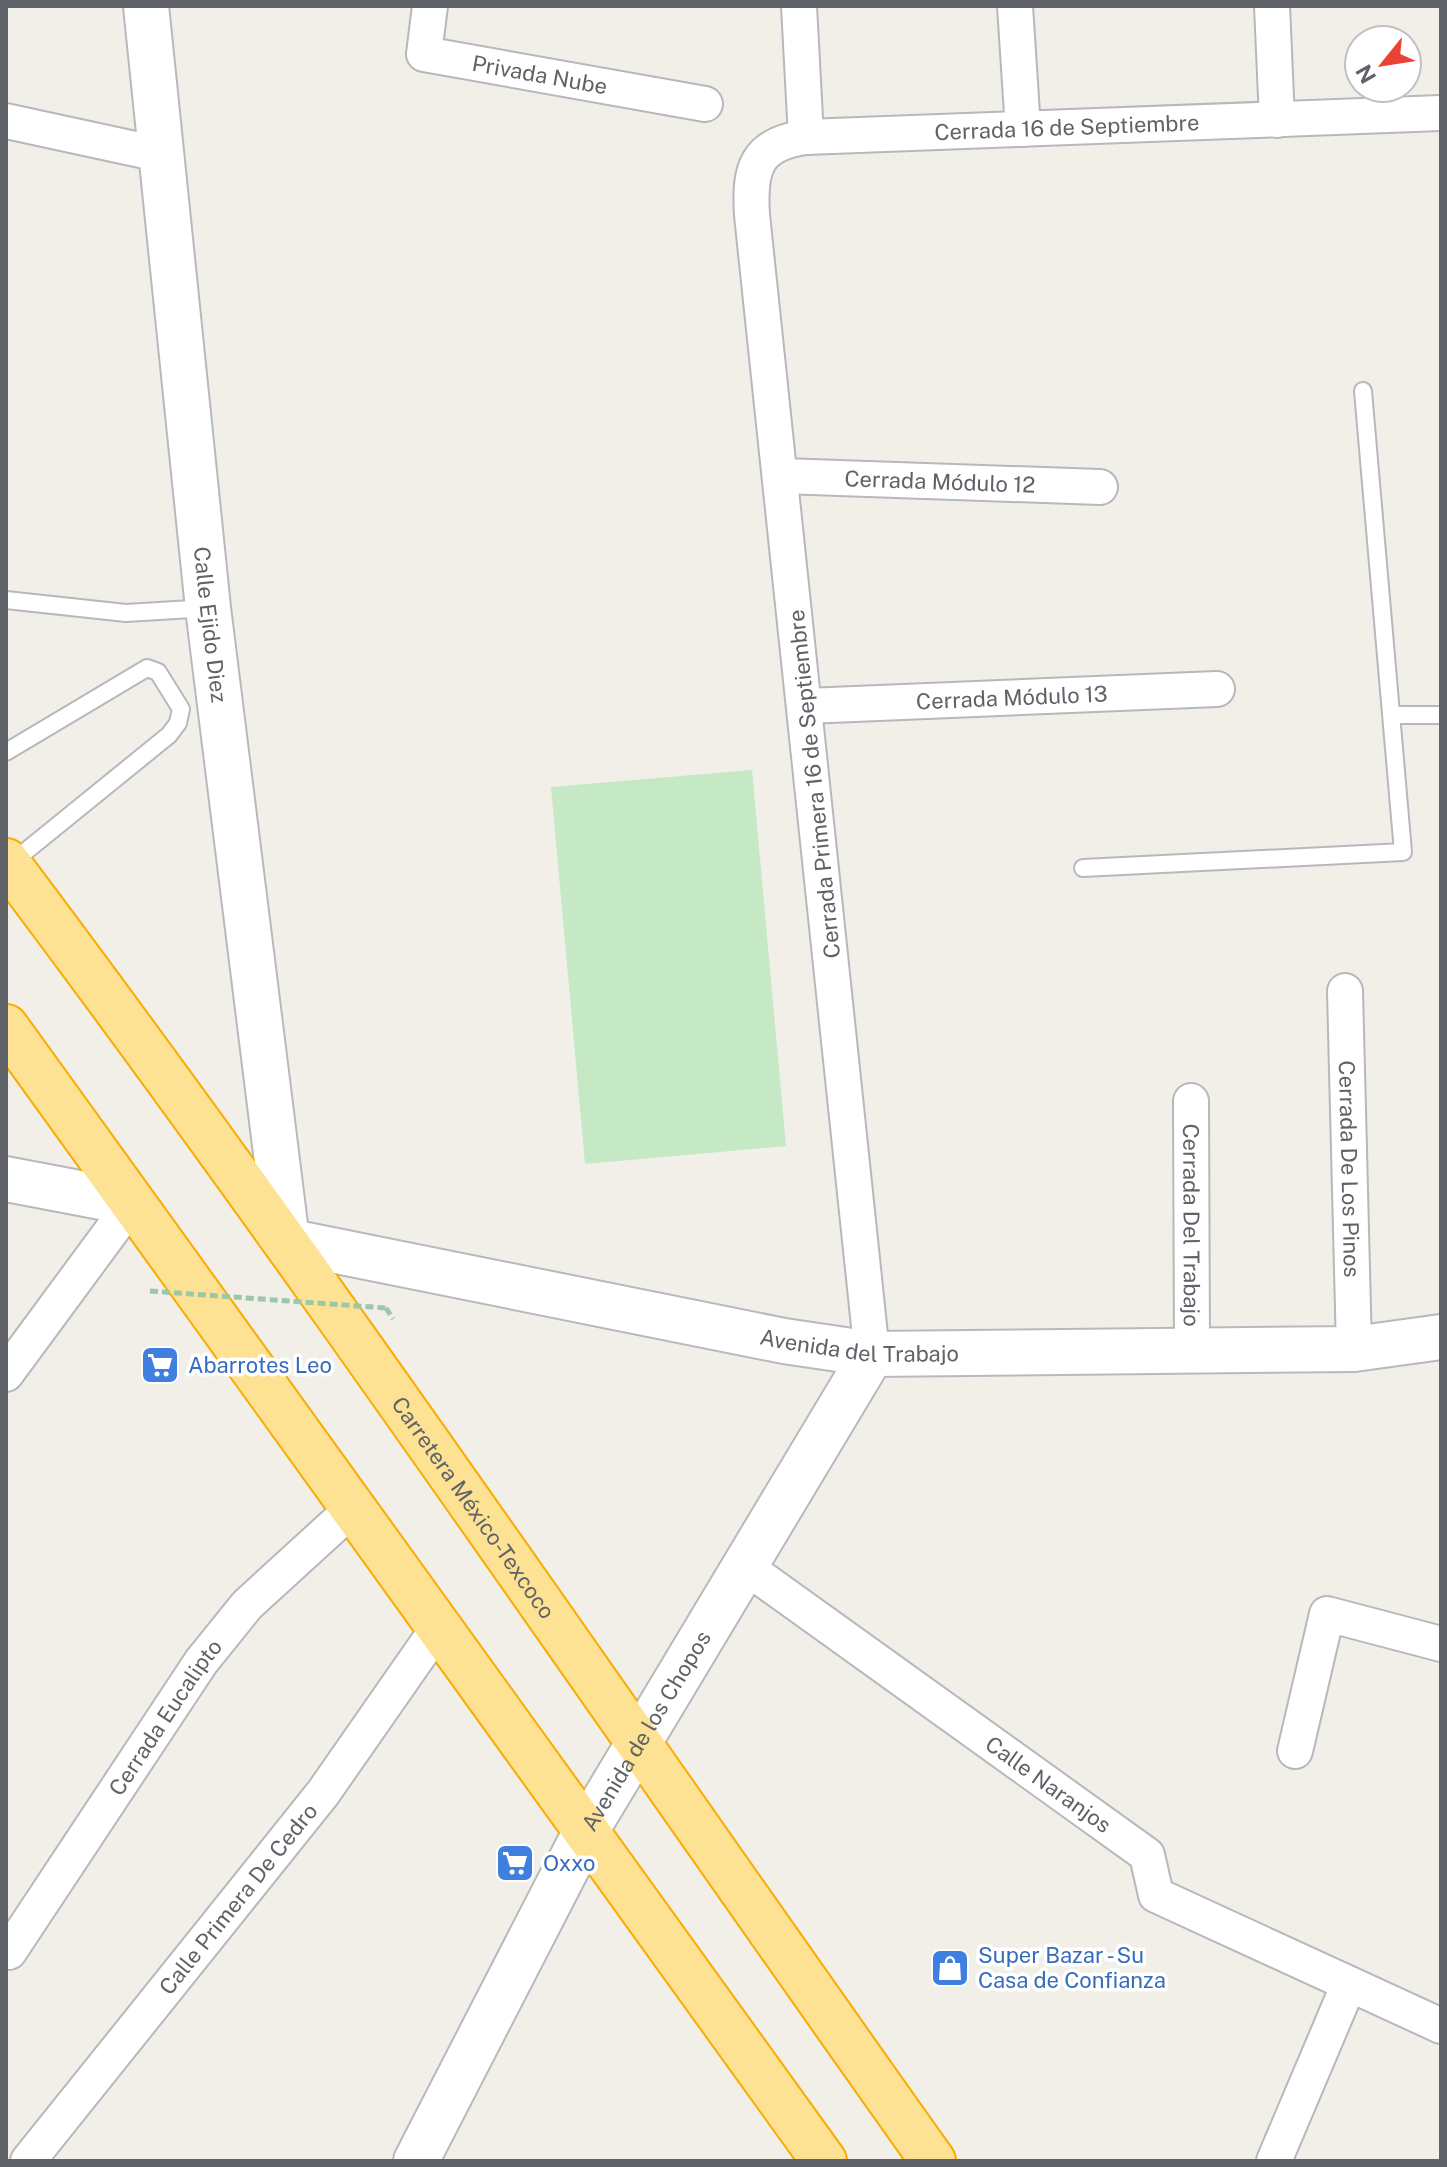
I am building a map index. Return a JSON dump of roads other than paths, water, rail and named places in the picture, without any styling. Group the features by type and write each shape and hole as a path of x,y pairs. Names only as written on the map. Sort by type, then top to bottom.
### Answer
{"highway":[{"name":"Carretera México-Texcoco","path":"8,863 287,1241 637,1746 933,2161"},
{"path":"6,1027 824,2161"}],"main road":[{"name":"Calle Ejido Diez","path":"146,6 208,608 287,1241"},
{"path":"6,1179 132,1203"},
{"name":"Avenida del Trabajo","path":"287,1241 784,1341 872,1354 1354,1349 1441,1337"},
{"name":"Avenida de los Chopos","path":"416,2161 587,1829 872,1354"}],"street":[{"name":"Privada Nube","path":"430,6 424,54 705,104"},
{"path":"799,6 806,137"},
{"path":"1015,6 1023,129"},
{"path":"1272,6 1277,120"},
{"name":"Cerrada 16 de Septiembre","path":"752,215 751,188 756,164 769,148 785,139 1441,113"},
{"path":"6,121 163,155"},
{"name":"Cerrada Primera 16 de Septiembre","path":"752,215 782,476 872,1354"},
{"name":"Cerrada Módulo 12","path":"782,476 1100,487"},
{"name":"Cerrada Módulo 13","path":"806,706 1217,689"},
{"name":"Cerrada De Los Pinos","path":"1345,991 1354,1349"},
{"name":"Cerrada Del Trabajo","path":"1191,1101 1192,1349"},
{"path":"6,1374 132,1203"},
{"name":"Cerrada Eucalipto","path":"9,1952 201,1662 247,1605 352,1509"},
{"name":"Calle Naranjos","path":"743,1565 1147,1855 1156,1895 1441,2026"},
{"path":"1295,1751 1327,1614 1441,1644"},
{"name":"Calle Primera De Cedro","path":"28,2161 323,1793 438,1628"},
{"path":"1274,2161 1349,1984"}],"lane":[{"path":"1083,868 1403,852 1363,391"},
{"path":"6,600 126,613 208,608"},
{"path":"6,752 147,668 158,672 181,709 178,723 169,735 100,795 35,840 8,863"},
{"path":"1393,715 1441,715"}],"place":[{"name":"Abarrotes Leo","path":"160,1365"},
{"name":"Oxxo","path":"515,1863"},
{"name":"Super Bazar - Su Casa de Confianza","path":"950,1968"}]}
